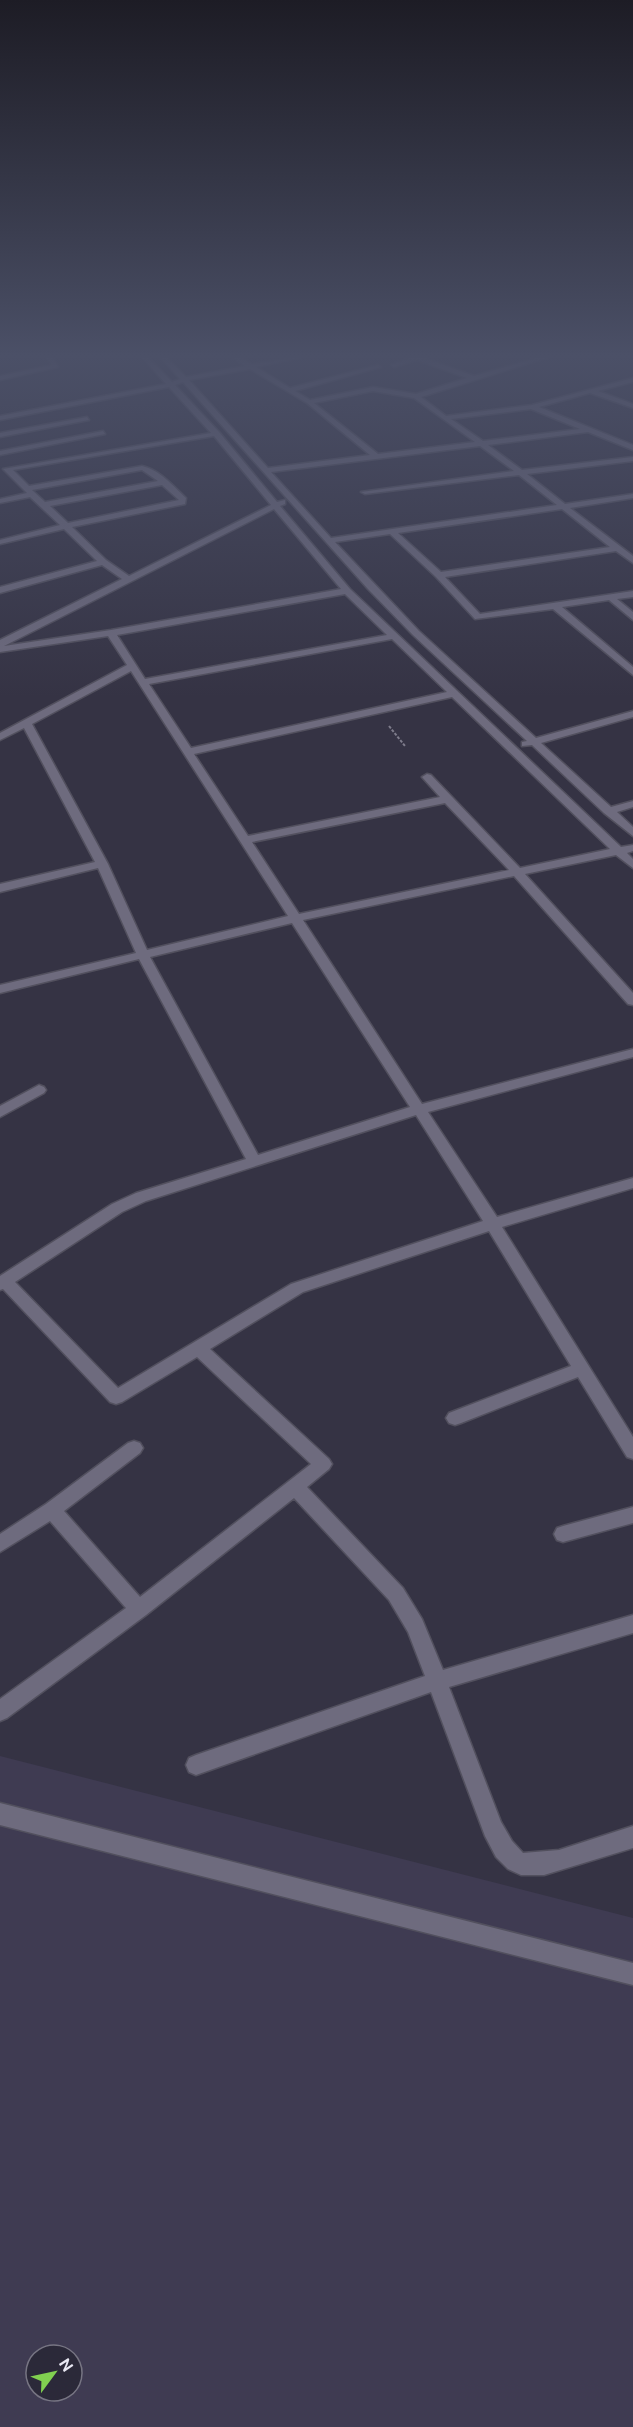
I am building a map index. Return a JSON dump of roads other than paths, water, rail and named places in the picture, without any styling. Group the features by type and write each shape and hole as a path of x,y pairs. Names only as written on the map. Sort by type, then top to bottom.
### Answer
{"street":[{"path":"8,470 103,562 129,580"},
{"path":"0,501 29,491 131,470"},
{"path":"0,542 66,525 182,502 183,500 149,470"},
{"path":"246,470 347,591 633,865"},
{"path":"266,470 328,541 416,633 633,833"},
{"path":"515,470 633,560"},
{"path":"365,492 554,470"},
{"path":"44,505 164,482"},
{"path":"328,541 633,496"},
{"path":"0,644 290,498"},
{"path":"391,531 439,575 478,617 633,594"},
{"path":"439,575 617,548"},
{"path":"0,590 103,562"},
{"path":"0,649 111,633 347,591"},
{"path":"610,597 633,617"},
{"path":"554,605 633,672"},
{"path":"111,633 494,1224 582,1369 627,1429 633,1452"},
{"path":"143,682 394,636"},
{"path":"0,737 132,666"},
{"path":"189,752 453,694"},
{"path":"510,748 633,714"},
{"path":"26,723 102,864 143,955 254,1160"},
{"path":"427,777 518,873 633,1001"},
{"path":"246,840 448,799"},
{"path":"609,811 633,804"},
{"path":"0,989 296,918 633,848"},
{"path":"0,888 102,864"},
{"path":"633,1053 420,1109 141,1197 117,1208 3,1283 116,1397 297,1287 494,1224 633,1183"},
{"path":"0,1112 39,1090"},
{"path":"0,1711 139,1609 323,1464 304,1443 198,1348"},
{"path":"455,1418 582,1369"},
{"path":"0,1544 52,1510 134,1448"},
{"path":"295,1487 396,1594 407,1609 418,1629 492,1828 504,1850 519,1864 536,1866 633,1837"},
{"path":"52,1510 139,1609"},
{"path":"563,1534 633,1515"},
{"path":"196,1765 437,1681 633,1624"},
{"path":"0,1814 633,1974"}]}
